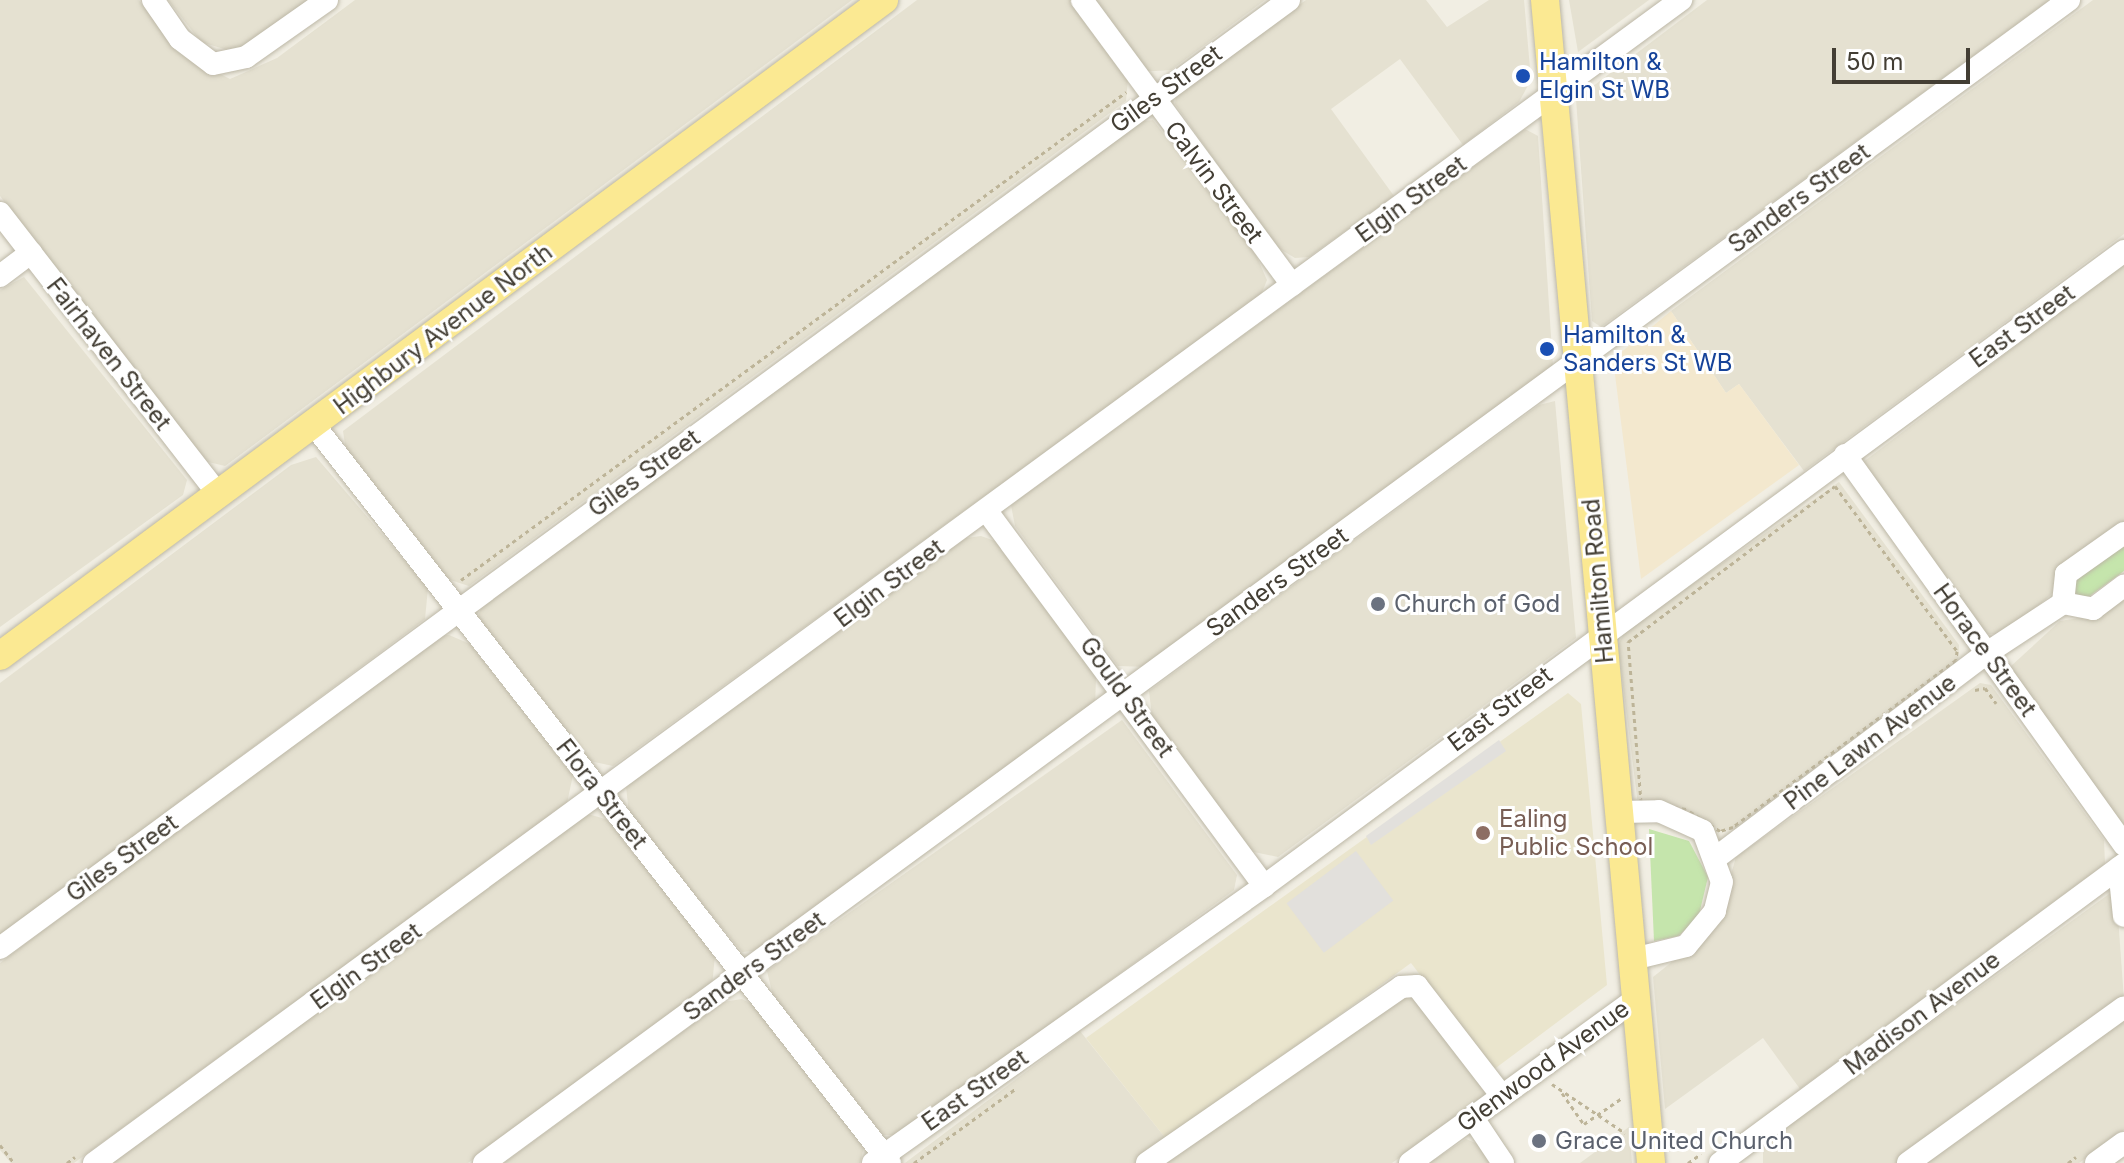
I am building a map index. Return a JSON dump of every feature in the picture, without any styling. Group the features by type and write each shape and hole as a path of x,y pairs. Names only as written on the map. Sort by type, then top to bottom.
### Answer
{"main road":[{"name":"Highbury Avenue North","path":"0,656 884,0"},
{"name":"Hamilton Road","path":"1545,0 1637,998 1629,1089 1638,1145"}],"street":[{"path":"153,0 180,39 213,64 246,57 327,0"},
{"name":"Calvin Street","path":"1082,0 1151,99 1292,285"},
{"name":"Giles Street","path":"0,948 1289,0"},
{"name":"Elgin Street","path":"94,1163 604,795 986,510 1681,0"},
{"name":"Sanders Street","path":"484,1163 2069,0"},
{"name":"Fairhaven Street","path":"0,213 218,494"},
{"name":"East Street","path":"883,1160 1264,886 1603,632 2124,251"},
{"path":"0,276 31,253"},
{"name":"Flora Street","path":"314,425 604,795 883,1160"},
{"name":"Horace Street","path":"1845,455 2124,844"},
{"name":"Gould Street","path":"986,510 1125,693 1264,886"},
{"path":"2124,533 2066,574 2063,603 2093,609 2124,586"},
{"name":"Pine Lawn Avenue","path":"1717,857 1987,653 2063,603"},
{"path":"1620,812 1659,811 1703,831 1717,857 1722,882 1702,930 1672,952 1633,959"},
{"path":"2121,866 2124,916"},
{"name":"Madison Avenue","path":"1720,1163 2121,866"},
{"path":"1147,1163 1401,987 1417,986 1502,1096"},
{"name":"Glenwood Avenue","path":"1410,1163 1502,1096 1545,1077 1637,998"},
{"path":"1908,1163 2124,1007"},
{"path":"1473,1118 1503,1163"},
{"path":"2096,1163 2124,1143"}],"path":[{"path":"454,584 1129,90"},
{"path":"1835,486 1957,656 1733,827 1720,831 1686,809 1637,796 1628,642 1835,486"},
{"path":"1964,697 1985,688 2003,713"},
{"path":"1545,1077 1563,1076"},
{"path":"1545,1077 1638,1145"},
{"path":"1539,1093 1545,1077"},
{"path":"914,1163 1028,1080"},
{"path":"1560,1090 1584,1124 1629,1089"},
{"path":"1623,1110 1629,1089"},
{"path":"1624,1121 1638,1145"},
{"path":"0,1145 14,1163"}],"shaded area":[{"path":"0,0 139,0 176,51 230,79 277,58 355,0 852,0 225,466 204,461 190,447 0,196"},
{"path":"168,0 313,0 234,52 201,42"},
{"path":"917,0 1072,0 1128,79 1126,101 469,586 441,577 346,451 343,431"},
{"path":"1095,0 1265,0 1171,70 1145,71"},
{"path":"1306,0 1426,0 1447,27 1489,0 1524,0 1531,80 1519,102 1463,145 1400,59 1331,109 1394,196 1309,257 1295,258 1275,246 1175,104 1176,95"},
{"path":"1569,0 1649,0 1578,52"},
{"path":"1707,0 2050,0 1601,327 1592,321 1576,99"},
{"path":"2093,0 2124,0 2124,234 1804,471 1739,384 1726,393 1671,311"},
{"path":"1153,120 1255,253 1267,280 1261,295 613,766 585,760 478,617 482,604 1135,122"},
{"path":"1525,129 1538,136 1553,367 1149,667 1118,666 1015,526 1011,505"},
{"path":"2124,263 2124,524 2045,600 2001,634 1985,634 1862,463"},
{"path":"24,277 187,480 183,495 0,627 0,290"},
{"path":"1671,311 1726,393 1739,384 1799,465 1641,579 1613,359"},
{"path":"1555,401 1576,638 1278,857 1249,851 1152,716 1149,691 1539,405"},
{"path":"316,457 428,588 425,619 0,936 0,683 291,465"},
{"path":"1839,482 1959,645 1958,666 1738,828 1712,833 1638,805 1618,645 1625,631"},
{"path":"981,536 995,541 1096,677 1095,708 754,951 742,952 629,815 626,786 966,538"},
{"path":"2124,593 2124,827 2010,667 2060,621 2092,616"},
{"path":"449,635 470,644 573,775 567,803 74,1163 11,1163 0,1150 0,963 435,636"},
{"path":"1980,683 1991,685 2104,840 2105,864 1800,1089 1763,1038 1665,1109 1653,977 1716,927 1736,857"},
{"name":"Ealing Public School","path":"1568,693 1581,704 1607,985 1493,1070 1411,963 1167,1140 1086,1038"},
{"path":"1122,720 1237,875 1234,890 899,1135 883,1135 773,996 767,971"},
{"path":"1499,740 1506,751 1371,845 1366,836"},
{"path":"588,814 612,821 715,955 712,986 468,1163 109,1163"},
{"path":"1356,851 1393,901 1324,953 1287,903"},
{"path":"2116,889 2124,1000 1897,1163 1763,1163 1763,1144"},
{"path":"1414,993 1492,1091 1392,1163 1162,1163 1388,996"},
{"path":"742,999 757,1007 864,1147 860,1163 504,1163 723,1002"},
{"path":"2124,1014 2124,1130 2079,1163 1919,1163"},
{"path":"1080,1031 1167,1140 1135,1163 905,1163"},
{"path":"1629,1127 1632,1163 1580,1163"},
{"path":"1466,1139 1485,1147 1496,1163 1429,1163"}],"green space":[{"path":"2124,545 2124,571 2084,600 2075,596 2073,583"},
{"path":"1649,829 1689,841 1708,877 1698,919 1678,936 1654,941"}],"place":[{"name":"Hamilton & Elgin St WB","path":"1523,76"},
{"name":"Hamilton & Sanders St WB","path":"1547,349"},
{"name":"Church of God","path":"1378,604"},
{"name":"Ealing Public School","path":"1483,833"},
{"name":"Grace United Church","path":"1539,1141"}]}
